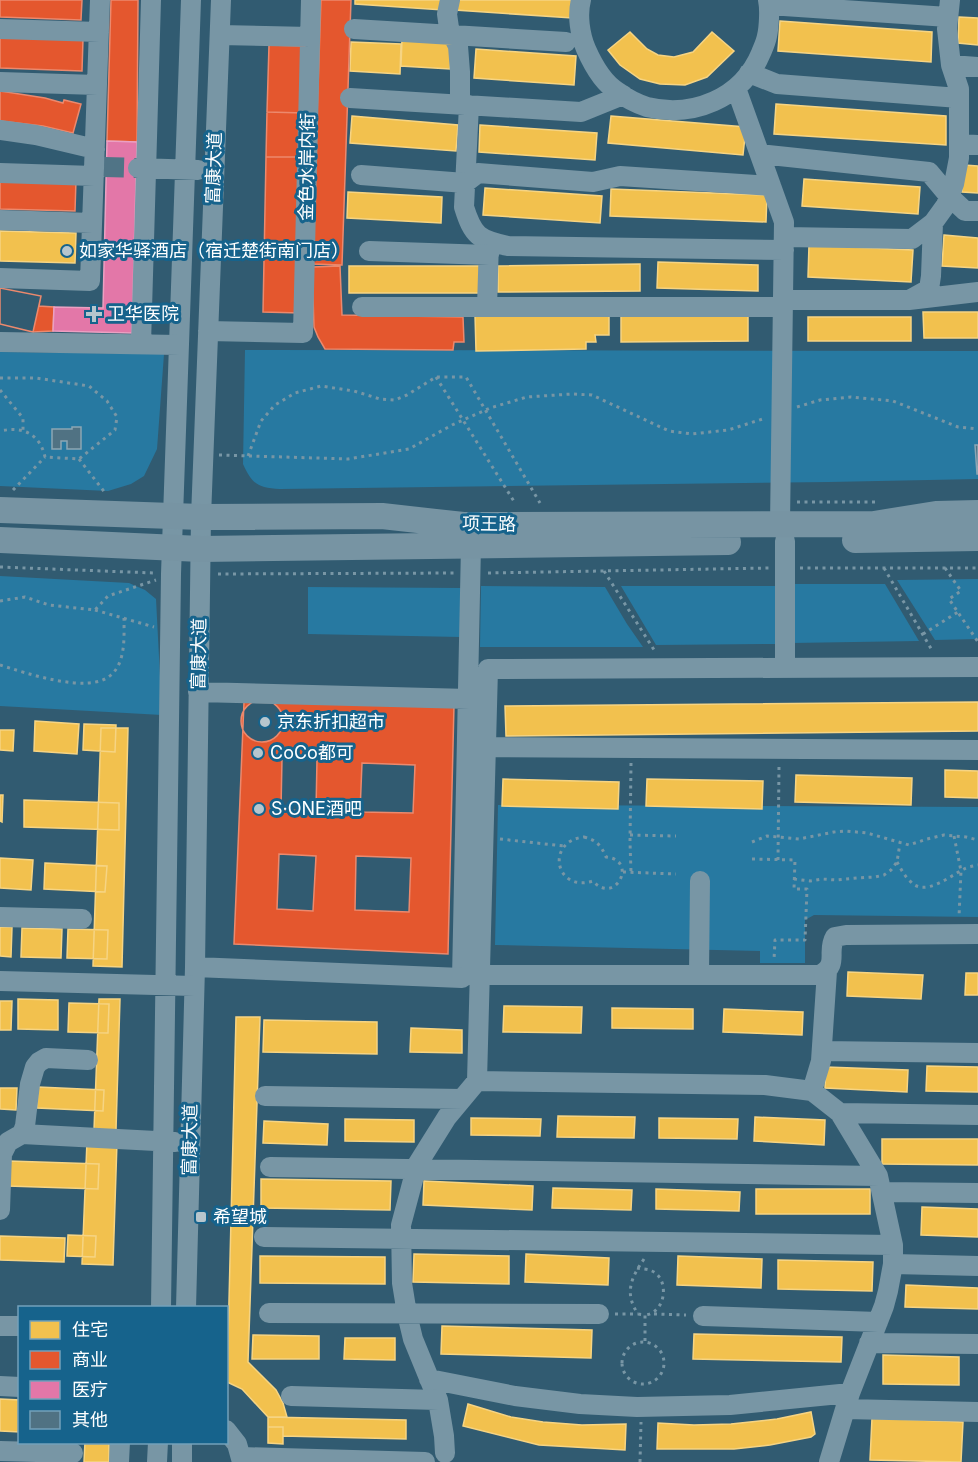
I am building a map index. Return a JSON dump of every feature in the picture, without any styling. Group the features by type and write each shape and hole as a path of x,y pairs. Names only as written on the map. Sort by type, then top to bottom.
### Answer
{"main road":[{"name":"项王路","path":"3,503 201,517 382,516 463,525 781,522 874,524 926,515 978,513"},
{"name":"项王路","path":"0,540 201,549 471,545 781,522 978,538"}],"street":[{"path":"0,278 90,281 97,165 100,0"},
{"path":"141,344 142,168 151,0"},
{"name":"富康大道","path":"161,1306 171,574 191,0"},
{"name":"富康大道","path":"186,1306 201,517 221,0"},
{"name":"金色水岸内街","path":"208,331 303,333 311,0"},
{"path":"450,0 447,14 449,28 458,46 464,105 464,207 469,221 489,248 487,307"},
{"path":"369,251 508,246 912,239 933,223 946,205 954,184 959,158 968,144 951,65 947,29 949,8 768,3 767,36 756,65 736,88 708,105 677,111 645,106 616,92 594,68 581,39 579,7 581,0"},
{"path":"0,29 99,32"},
{"path":"354,29 566,42"},
{"path":"219,35 310,37"},
{"path":"951,65 978,67"},
{"path":"749,73 777,84 958,98"},
{"path":"0,82 97,85"},
{"path":"736,88 784,222 781,412 784,669"},
{"path":"350,98 581,112 623,95"},
{"path":"0,130 36,135 97,165"},
{"path":"760,154 929,172 965,211 978,211"},
{"path":"0,173 97,165"},
{"path":"142,168 214,171"},
{"path":"361,175 465,183 478,173 593,182 620,176 771,186"},
{"path":"0,220 92,223"},
{"path":"909,300 929,289 932,276 933,223"},
{"path":"362,307 909,300 978,292"},
{"path":"0,342 179,345"},
{"path":"452,1458 444,1436 438,1400 413,1340 402,1283 401,1225 417,1165 447,1117 477,1081 486,747 471,545"},
{"path":"479,669 978,667"},
{"path":"0,981 165,985 194,976 462,978 469,699 479,669"},
{"path":"198,692 469,699"},
{"path":"486,747 978,750"},
{"path":"699,975 700,881"},
{"path":"0,917 82,919"},
{"path":"812,1091 821,1061 827,971 832,962 832,943 835,937 968,934"},
{"path":"480,975 820,975 827,971"},
{"path":"822,1051 978,1053"},
{"path":"22,1134 30,1084 35,1067 39,1062 46,1058 88,1060"},
{"path":"477,1081 765,1085 812,1091 840,1113 880,1184 893,1255 888,1291 847,1401 829,1462"},
{"path":"265,1096 462,1099"},
{"path":"840,1113 978,1115"},
{"path":"0,1210 2,1154 8,1142 22,1134 190,1143"},
{"path":"270,1167 416,1169 880,1184 978,1193"},
{"path":"264,1237 655,1242 893,1255 978,1266"},
{"path":"269,1313 599,1314"},
{"path":"703,1316 878,1322"},
{"path":"0,1326 18,1326"},
{"path":"868,1343 978,1344"},
{"path":"429,1379 515,1396 580,1404 642,1407 847,1401 978,1412"},
{"path":"0,1386 18,1387"},
{"path":"291,1396 438,1400"},
{"path":"228,1433 237,1444 242,1459 425,1462 438,1453 452,1458"},
{"path":"119,1462 120,1444"},
{"path":"157,1462 158,1444"},
{"path":"182,1444 182,1462"},
{"path":"13,1455 73,1454"}],"path":[{"path":"248,456 261,421 275,405 295,393 321,386 354,391 380,399 395,400 436,377 466,377 540,503 531,503"},
{"path":"436,377 515,503"},
{"path":"0,378 36,378 89,386 107,401 117,417 116,430 80,459 45,457"},
{"path":"0,390 23,418 23,431"},
{"path":"203,455 348,459 409,449 452,425 526,397 572,394 592,395 669,431 692,434 728,430 820,400 851,397 893,401 958,427 978,429"},
{"path":"0,430 28,432 37,439 43,448 45,457"},
{"path":"3,503 45,457"},
{"path":"80,459 111,501"},
{"path":"781,522 886,501"},
{"path":"504,504 523,503"},
{"path":"884,568 942,667"},
{"path":"945,568 961,591 949,599 978,642"},
{"path":"604,571 667,669"},
{"path":"95,610 108,596 171,574"},
{"path":"0,601 25,597 49,605 95,610 170,633"},
{"path":"923,634 958,612"},
{"path":"0,665 55,680 80,684 96,682 111,675 118,664 122,652 124,618"},
{"path":"631,872 632,748"},
{"path":"778,860 779,749"},
{"path":"752,842 767,836 799,839 846,831 867,833 909,845 944,835 978,840"},
{"path":"630,835 676,836"},
{"path":"954,836 961,871 968,934"},
{"path":"584,837 591,839 598,843 606,856 619,862 623,872 620,882 612,888 601,888 593,881 578,884 564,876 560,868 560,853 569,841 584,837"},
{"path":"484,838 564,846"},
{"path":"794,879 836,880 884,875 897,862 900,843"},
{"path":"752,859 795,860 794,889 807,889 805,940 775,940 774,975"},
{"path":"897,862 911,883 918,887 938,883 966,868 978,865"},
{"path":"623,872 676,874"},
{"path":"638,1314 632,1304 630,1291 632,1279 655,1242"},
{"path":"637,1268 650,1270 661,1280 663,1294 659,1308 652,1314"},
{"path":"599,1314 703,1316"},
{"path":"645,1315 645,1342"},
{"path":"645,1342 658,1348 664,1359 664,1365 660,1377 643,1384 630,1379 623,1368 622,1361 628,1348 645,1342"},
{"path":"640,1462 642,1407"}],"shaded area":[{"path":"245,350 978,351 978,479 280,489 266,487 257,484 249,476 243,464"},
{"path":"0,352 164,354 157,449 144,476 131,484 108,491 0,486"},
{"path":"0,576 129,583 145,590 156,599 162,715 0,706"},
{"path":"978,579 978,639 935,640 897,580"},
{"path":"791,584 885,584 919,641 791,643"},
{"path":"481,586 605,587 643,647 480,647"},
{"path":"621,586 777,586 777,644 656,645"},
{"path":"308,587 462,588 461,637 308,634"},
{"path":"498,805 978,807 978,917 814,915 805,920 805,963 760,963 760,951 495,945"}],"building: 住宅":[{"path":"355,0 444,0 443,10 355,4"},
{"path":"456,0 573,0 572,18 455,10"},
{"path":"959,17 978,18 978,45 958,43"},
{"path":"780,21 932,32 931,62 778,51"},
{"path":"630,32 647,49 658,55 674,57 693,52 712,32 734,51 707,77 685,85 660,84 640,79 620,65 608,50"},
{"path":"402,39 452,42 450,69 401,66"},
{"path":"351,42 401,44 400,74 350,71"},
{"path":"476,49 576,56 574,85 474,78"},
{"path":"776,104 946,116 946,145 774,134"},
{"path":"352,116 458,125 456,151 350,143"},
{"path":"611,116 746,127 743,155 608,143"},
{"path":"480,125 597,133 595,160 479,152"},
{"path":"964,165 978,166 978,193 962,192"},
{"path":"804,179 920,187 918,214 802,206"},
{"path":"485,188 602,196 600,223 483,215"},
{"path":"611,189 767,195 766,222 610,216"},
{"path":"348,192 442,197 441,223 347,218"},
{"path":"0,231 76,233 75,263 0,261"},
{"path":"944,235 978,238 978,268 942,266"},
{"path":"809,245 913,250 911,282 808,277"},
{"path":"658,262 758,265 758,291 657,288"},
{"path":"640,264 640,291 498,292 498,266"},
{"path":"349,266 480,266 480,293 349,293"},
{"path":"621,312 748,312 748,341 621,342"},
{"path":"923,312 978,312 978,338 924,338"},
{"path":"609,313 609,335 595,335 596,342 586,342 586,349 476,351 475,315"},
{"path":"808,317 911,317 911,341 808,341"},
{"path":"978,702 978,731 506,736 505,706"},
{"path":"35,721 79,724 77,754 34,751"},
{"path":"84,724 116,725 115,752 83,750"},
{"path":"101,728 128,728 122,967 93,966"},
{"path":"0,730 14,730 13,751 0,750"},
{"path":"945,770 978,771 978,798 945,797"},
{"path":"796,775 912,778 911,805 795,802"},
{"path":"503,779 619,782 618,809 502,806"},
{"path":"647,779 763,781 762,809 646,806"},
{"path":"0,795 3,795 2,822 0,821"},
{"path":"24,800 119,803 119,830 24,827"},
{"path":"0,858 33,860 31,890 0,888"},
{"path":"45,863 107,866 105,892 44,889"},
{"path":"0,927 12,927 11,957 0,956"},
{"path":"22,928 62,929 61,958 21,957"},
{"path":"68,929 108,930 107,959 67,958"},
{"path":"848,972 923,975 921,999 847,996"},
{"path":"966,973 978,973 978,995 965,995"},
{"path":"18,999 58,1000 58,1030 18,1029"},
{"path":"99,999 120,999 116,1130 94,1130"},
{"path":"0,1001 12,1001 11,1030 0,1030"},
{"path":"69,1003 109,1004 108,1033 68,1032"},
{"path":"504,1006 582,1007 581,1033 503,1032"},
{"path":"612,1008 693,1009 693,1029 612,1028"},
{"path":"724,1009 803,1012 802,1035 723,1032"},
{"path":"236,1017 260,1017 248,1362 276,1390 287,1417 268,1417 242,1389 228,1382"},
{"path":"264,1020 377,1022 377,1054 263,1052"},
{"path":"411,1028 462,1030 462,1053 410,1052"},
{"path":"927,1066 978,1067 978,1092 926,1091"},
{"path":"826,1067 908,1070 907,1092 825,1088"},
{"path":"38,1087 104,1090 103,1111 37,1108"},
{"path":"0,1088 17,1088 16,1110 0,1109"},
{"path":"558,1116 635,1117 634,1138 557,1137"},
{"path":"755,1117 825,1120 824,1145 754,1141"},
{"path":"471,1118 541,1119 540,1136 471,1135"},
{"path":"659,1118 738,1119 737,1139 659,1138"},
{"path":"345,1119 414,1120 414,1142 345,1141"},
{"path":"264,1121 328,1124 327,1145 263,1143"},
{"path":"882,1139 978,1139 978,1165 882,1164"},
{"path":"87,1141 117,1142 113,1265 82,1264"},
{"path":"9,1161 99,1164 98,1189 8,1186"},
{"path":"261,1179 391,1181 390,1210 261,1208"},
{"path":"424,1181 533,1186 532,1210 423,1205"},
{"path":"553,1188 632,1190 631,1210 552,1208"},
{"path":"656,1189 740,1192 739,1211 656,1209"},
{"path":"756,1189 870,1189 870,1214 756,1214"},
{"path":"922,1207 978,1209 978,1237 921,1235"},
{"path":"68,1235 96,1236 95,1257 67,1256"},
{"path":"0,1236 65,1238 64,1262 0,1260"},
{"path":"414,1254 509,1256 509,1284 413,1282"},
{"path":"526,1254 609,1258 608,1285 525,1282"},
{"path":"260,1256 385,1257 385,1284 260,1283"},
{"path":"678,1256 762,1259 761,1288 677,1285"},
{"path":"778,1260 873,1262 872,1291 778,1289"},
{"path":"906,1285 978,1288 978,1309 905,1307"},
{"path":"442,1326 592,1330 591,1358 441,1354"},
{"path":"694,1334 842,1337 841,1362 693,1359"},
{"path":"253,1335 319,1336 319,1359 252,1359"},
{"path":"345,1338 395,1338 395,1360 344,1359"},
{"path":"883,1355 959,1357 959,1385 883,1384"},
{"path":"0,1399 18,1400 18,1432 0,1431"},
{"path":"468,1404 511,1417 543,1422 582,1425 626,1424 625,1450 539,1445 463,1426"},
{"path":"811,1412 815,1434 811,1437 734,1449 657,1449 658,1423 731,1424 777,1419"},
{"path":"268,1417 406,1420 406,1439 283,1436 283,1427 268,1427"},
{"path":"872,1418 963,1422 961,1462 870,1460"},
{"path":"268,1427 283,1427 283,1444 268,1443"},
{"path":"85,1444 109,1444 109,1462 84,1462"}],"building: 商业":[{"path":"0,0 82,0 81,20 0,17"},
{"path":"111,0 138,0 137,142 107,141"},
{"path":"321,0 351,0 342,265 312,264"},
{"path":"0,36 83,39 82,71 0,68"},
{"path":"269,45 305,46 304,113 267,112"},
{"path":"0,91 63,103 64,100 81,104 73,133 43,126 0,121"},
{"path":"267,112 304,113 303,157 266,157"},
{"path":"266,157 303,157 300,313 263,312"},
{"path":"0,178 76,180 75,211 0,209"},
{"path":"340,266 342,315 463,317 464,342 454,342 453,350 325,349 314,327 312,267"},
{"path":"0,288 41,296 39,306 54,307 53,331 33,332 0,324"},
{"path":"0,288 41,296 33,332 0,324"},
{"path":"262,700 270,701 277,706 282,713 282,729 277,736 270,741 262,742 254,741 247,736 242,729 241,721 242,713 247,706 254,701"},
{"path":"244,702 454,705 448,954 234,944","holes":["282,758 317,759 316,811 281,810","362,763 415,765 413,813 360,812","279,854 316,856 313,911 277,909","356,856 411,858 409,912 355,910"]}],"building: 医疗":[{"path":"107,141 137,142 132,333 53,331 54,307 103,308"}],"building: 其他":[{"path":"72,427 81,427 81,449 67,449 67,441 61,441 61,449 52,449 52,429 72,429"},
{"path":"975,445 978,445 978,474 977,474"}],"tunnel":[{"path":"104,167 138,168"}],"place":[{"name":"如家华驿酒店（宿迁楚街南门店）","path":"67,251"},
{"name":"卫华医院","path":"94,314"},
{"name":"京东折扣超市","path":"265,722"},
{"name":"CoCo都可","path":"258,753"},
{"name":"S·ONE酒吧","path":"259,809"},
{"name":"希望城","path":"201,1217"}]}
